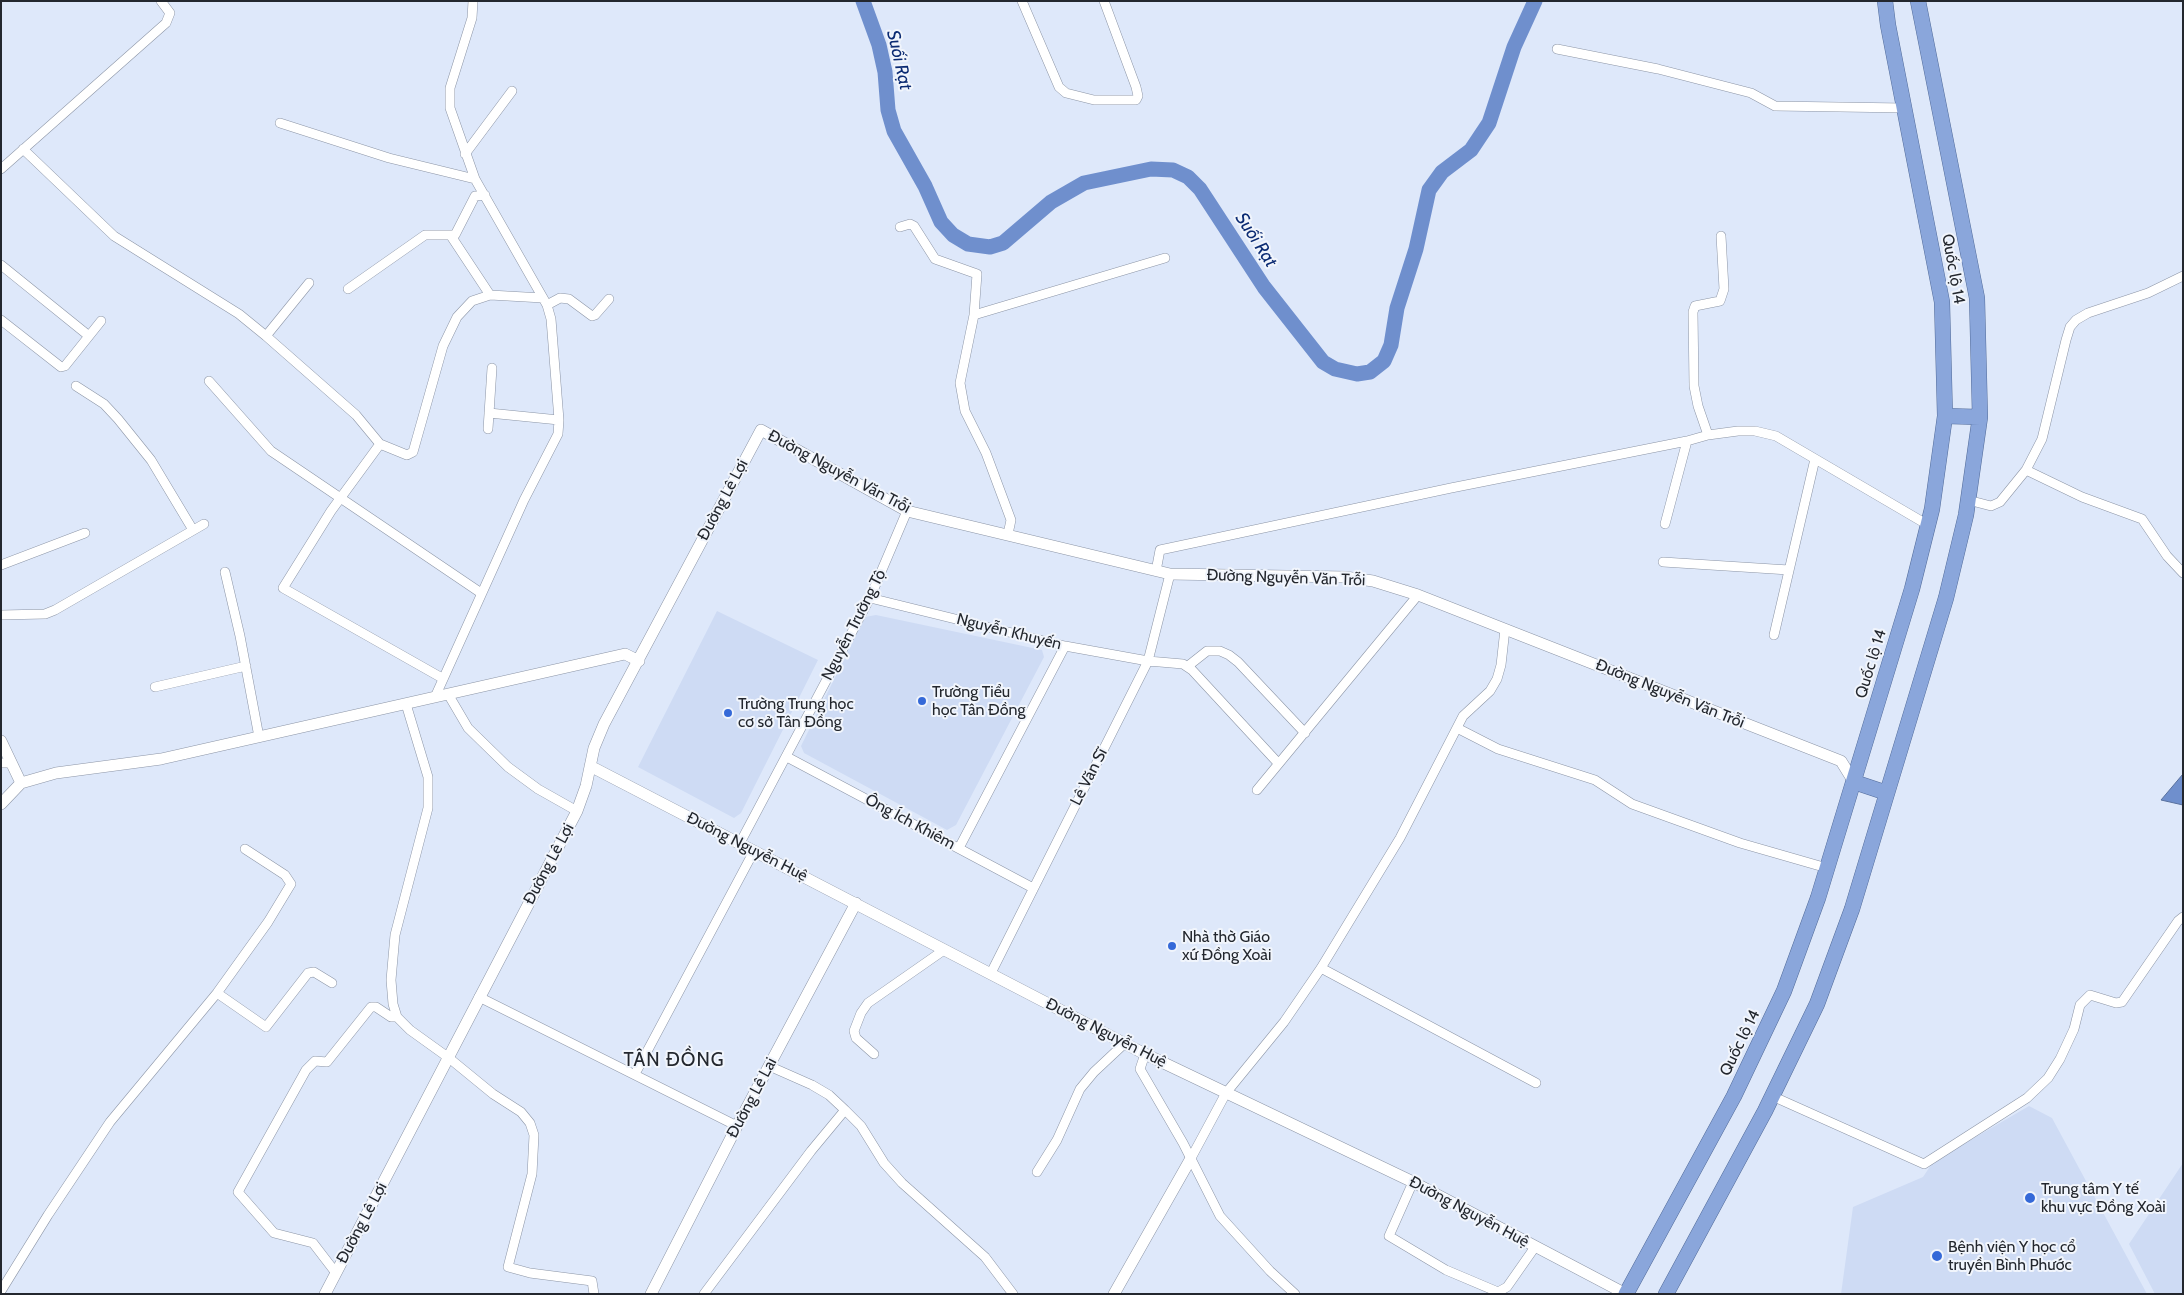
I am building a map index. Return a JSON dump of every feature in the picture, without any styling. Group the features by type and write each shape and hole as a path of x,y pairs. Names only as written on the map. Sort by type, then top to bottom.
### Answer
{"highway":[{"name":"Quốc lộ 14","path":"1626,1294 1734,1096 1784,991 1827,868 1854,782 1912,589 1928,525 1945,416 1942,302 1885,1"},
{"name":"Quốc lộ 14","path":"1666,1294 1772,1096 1817,1004 1852,909 1946,598 1968,500 1980,417 1977,298 1918,1"},
{"path":"1945,416 1980,417"},
{"path":"1854,782 1887,793"}],"street":[{"path":"1,169 166,23 170,13 161,1"},
{"path":"435,696 481,593 558,434 559,420 551,319 545,301 475,179 450,108 450,88 472,18 473,1"},
{"path":"1022,1 1059,87 1066,93 1094,100 1136,100 1138,96 1136,87 1104,1"},
{"path":"1557,49 1658,69 1750,93 1775,106 1904,108"},
{"path":"465,154 512,91"},
{"path":"280,123 389,158 475,179"},
{"path":"23,149 114,236 240,314 356,415 380,444 407,455 413,452 449,330 457,317 472,302 490,295 545,301 560,298 569,299 592,316 595,316 609,299"},
{"path":"348,289 425,235 451,236 459,231 475,196 484,195"},
{"path":"900,227 910,224 914,226 935,259 978,274 974,315 960,383 966,411 986,453 1011,520 1008,534"},
{"path":"451,236 490,295"},
{"path":"1708,435 1694,386 1693,312 1695,306 1720,302 1724,289 1721,236"},
{"path":"974,315 1164,258"},
{"path":"1,265 88,336"},
{"path":"1968,500 1991,506 2000,502 2026,470 2042,439 2070,327 2076,320 2088,313 2148,292 2183,276"},
{"path":"266,336 309,283"},
{"path":"1,320 61,367 65,366 101,321"},
{"path":"488,429 492,368"},
{"path":"209,381 262,444 481,593"},
{"path":"76,386 104,404 118,419 151,460 193,530"},
{"path":"489,413 559,420"},
{"name":"Đường Nguyễn Văn Trỗi","path":"761,430 907,511 1170,574 1345,577 1373,581 1418,595 1841,761 1854,782"},
{"name":"Đường Lê Lợi","path":"326,1294 577,811 604,724 639,661 725,494 761,430"},
{"path":"1156,571 1160,550 1451,488 1688,441 1708,435 1755,431 1776,436 1806,452 1815,460 1928,525"},
{"path":"1665,524 1688,441"},
{"path":"380,444 341,498 283,588 442,678"},
{"path":"1774,635 1815,460"},
{"path":"2026,470 2082,497 2142,519 2167,556 2183,573"},
{"name":"Nguyễn Trường Tộ","path":"740,843 870,598 907,511"},
{"path":"1,615 45,614 55,610 204,524"},
{"path":"1,565 85,533"},
{"path":"1663,562 1789,570"},
{"path":"224,572 246,666 259,737"},
{"name":"Lê Văn Sĩ","path":"991,973 1148,662 1170,574"},
{"path":"1257,790 1418,595"},
{"name":"Nguyễn Khuyến","path":"870,598 1065,646 1148,662 1188,666"},
{"path":"1114,1294 1226,1092 1284,1022 1321,968 1400,838 1457,728 1471,707 1490,691 1502,665 1505,629"},
{"path":"959,848 1065,646"},
{"path":"1278,763 1188,666 1207,651 1220,651 1229,655 1238,662 1305,733"},
{"path":"1,804 21,783 56,773 139,762 259,737 625,654 639,661"},
{"path":"155,687 246,666"},
{"path":"448,694 468,728 508,767 538,789 577,811"},
{"path":"406,704 428,777 428,808 395,935 391,980 393,1004 398,1017 410,1030 493,1094 521,1112 530,1123 534,1135 532,1174 508,1267 530,1273 592,1281 594,1294"},
{"path":"1457,728 1498,749 1595,780 1632,804 1740,843 1827,868"},
{"path":"1,741 6,763 21,783"},
{"name":"Ông Ích Khiêm","path":"787,756 1033,888"},
{"name":"Đường Nguyễn Huệ","path":"590,766 1144,1054 1413,1182 1626,1294"},
{"path":"1,1291 48,1215 110,1122 216,994 268,922 291,884 285,875 245,849"},
{"path":"635,1074 754,851"},
{"name":"Đường Lê Lai","path":"651,1294 737,1126 856,903"},
{"path":"1772,1096 1924,1164 2027,1098 2048,1078 2060,1059 2074,1029 2080,1005 2090,995 2116,1003 2122,1002 2178,921 2183,917"},
{"path":"874,1054 856,1038 854,1031 861,1013 868,1004 944,950"},
{"path":"1321,968 1536,1083"},
{"path":"216,994 266,1027 308,973 314,972 332,984"},
{"path":"479,997 737,1126"},
{"path":"336,1274 313,1243 274,1233 238,1192 306,1070 314,1062 327,1062 371,1007 376,1007 391,1017 398,1017"},
{"path":"1037,1172 1057,1140 1080,1089 1094,1072 1125,1043"},
{"path":"1144,1054 1140,1069 1182,1142 1220,1216 1270,1271 1295,1294"},
{"path":"769,1066 812,1085 846,1110 861,1126 884,1163 902,1183 985,1257 1012,1294"},
{"path":"704,1294 811,1151 846,1110"},
{"path":"1413,1182 1389,1236 1446,1270 1498,1292 1507,1286 1534,1247"}],"shaded area":[{"name":"Trường Trung học cơ sở Tân Đồng","path":"717,611 818,660 741,813 734,818 638,767"},
{"name":"Trường Tiểu học Tân Đồng","path":"876,615 1042,650 1044,657 956,825 947,830 804,753 801,746 865,617"},
{"path":"2029,1106 2052,1118 2147,1294 1841,1294 1853,1207 1923,1177 1933,1162"},
{"path":"2183,1163 2183,1294 2155,1294 2129,1244"}],"water":[{"path":"2183,774 2183,805 2161,800"}],"waterway":[{"name":"Suối Rạt","path":"863,1 879,45 885,72 888,110 894,131 925,186 941,222 953,235 968,244 990,247 1003,243 1051,202 1084,183 1151,169 1173,170 1188,177 1200,189 1264,287 1323,362 1335,369 1357,374 1370,372 1384,361 1391,345 1397,308 1416,249 1429,190 1442,172 1471,150 1489,123 1514,47 1535,1"}],"place":[{"name":"Trường Tiểu học Tân Đồng","path":"922,701"},
{"name":"Trường Trung học cơ sở Tân Đồng","path":"728,713"},
{"name":"Nhà thờ Giáo xứ Đồng Xoài","path":"1172,946"},
{"name":"Trung tâm Y tế khu vực Đồng Xoài","path":"2030,1198"},
{"name":"Bệnh viện Y học cổ truyền Bình Phước","path":"1937,1256"}],"district":[{"name":"TÂN ĐỒNG","path":"674,1060"}]}
